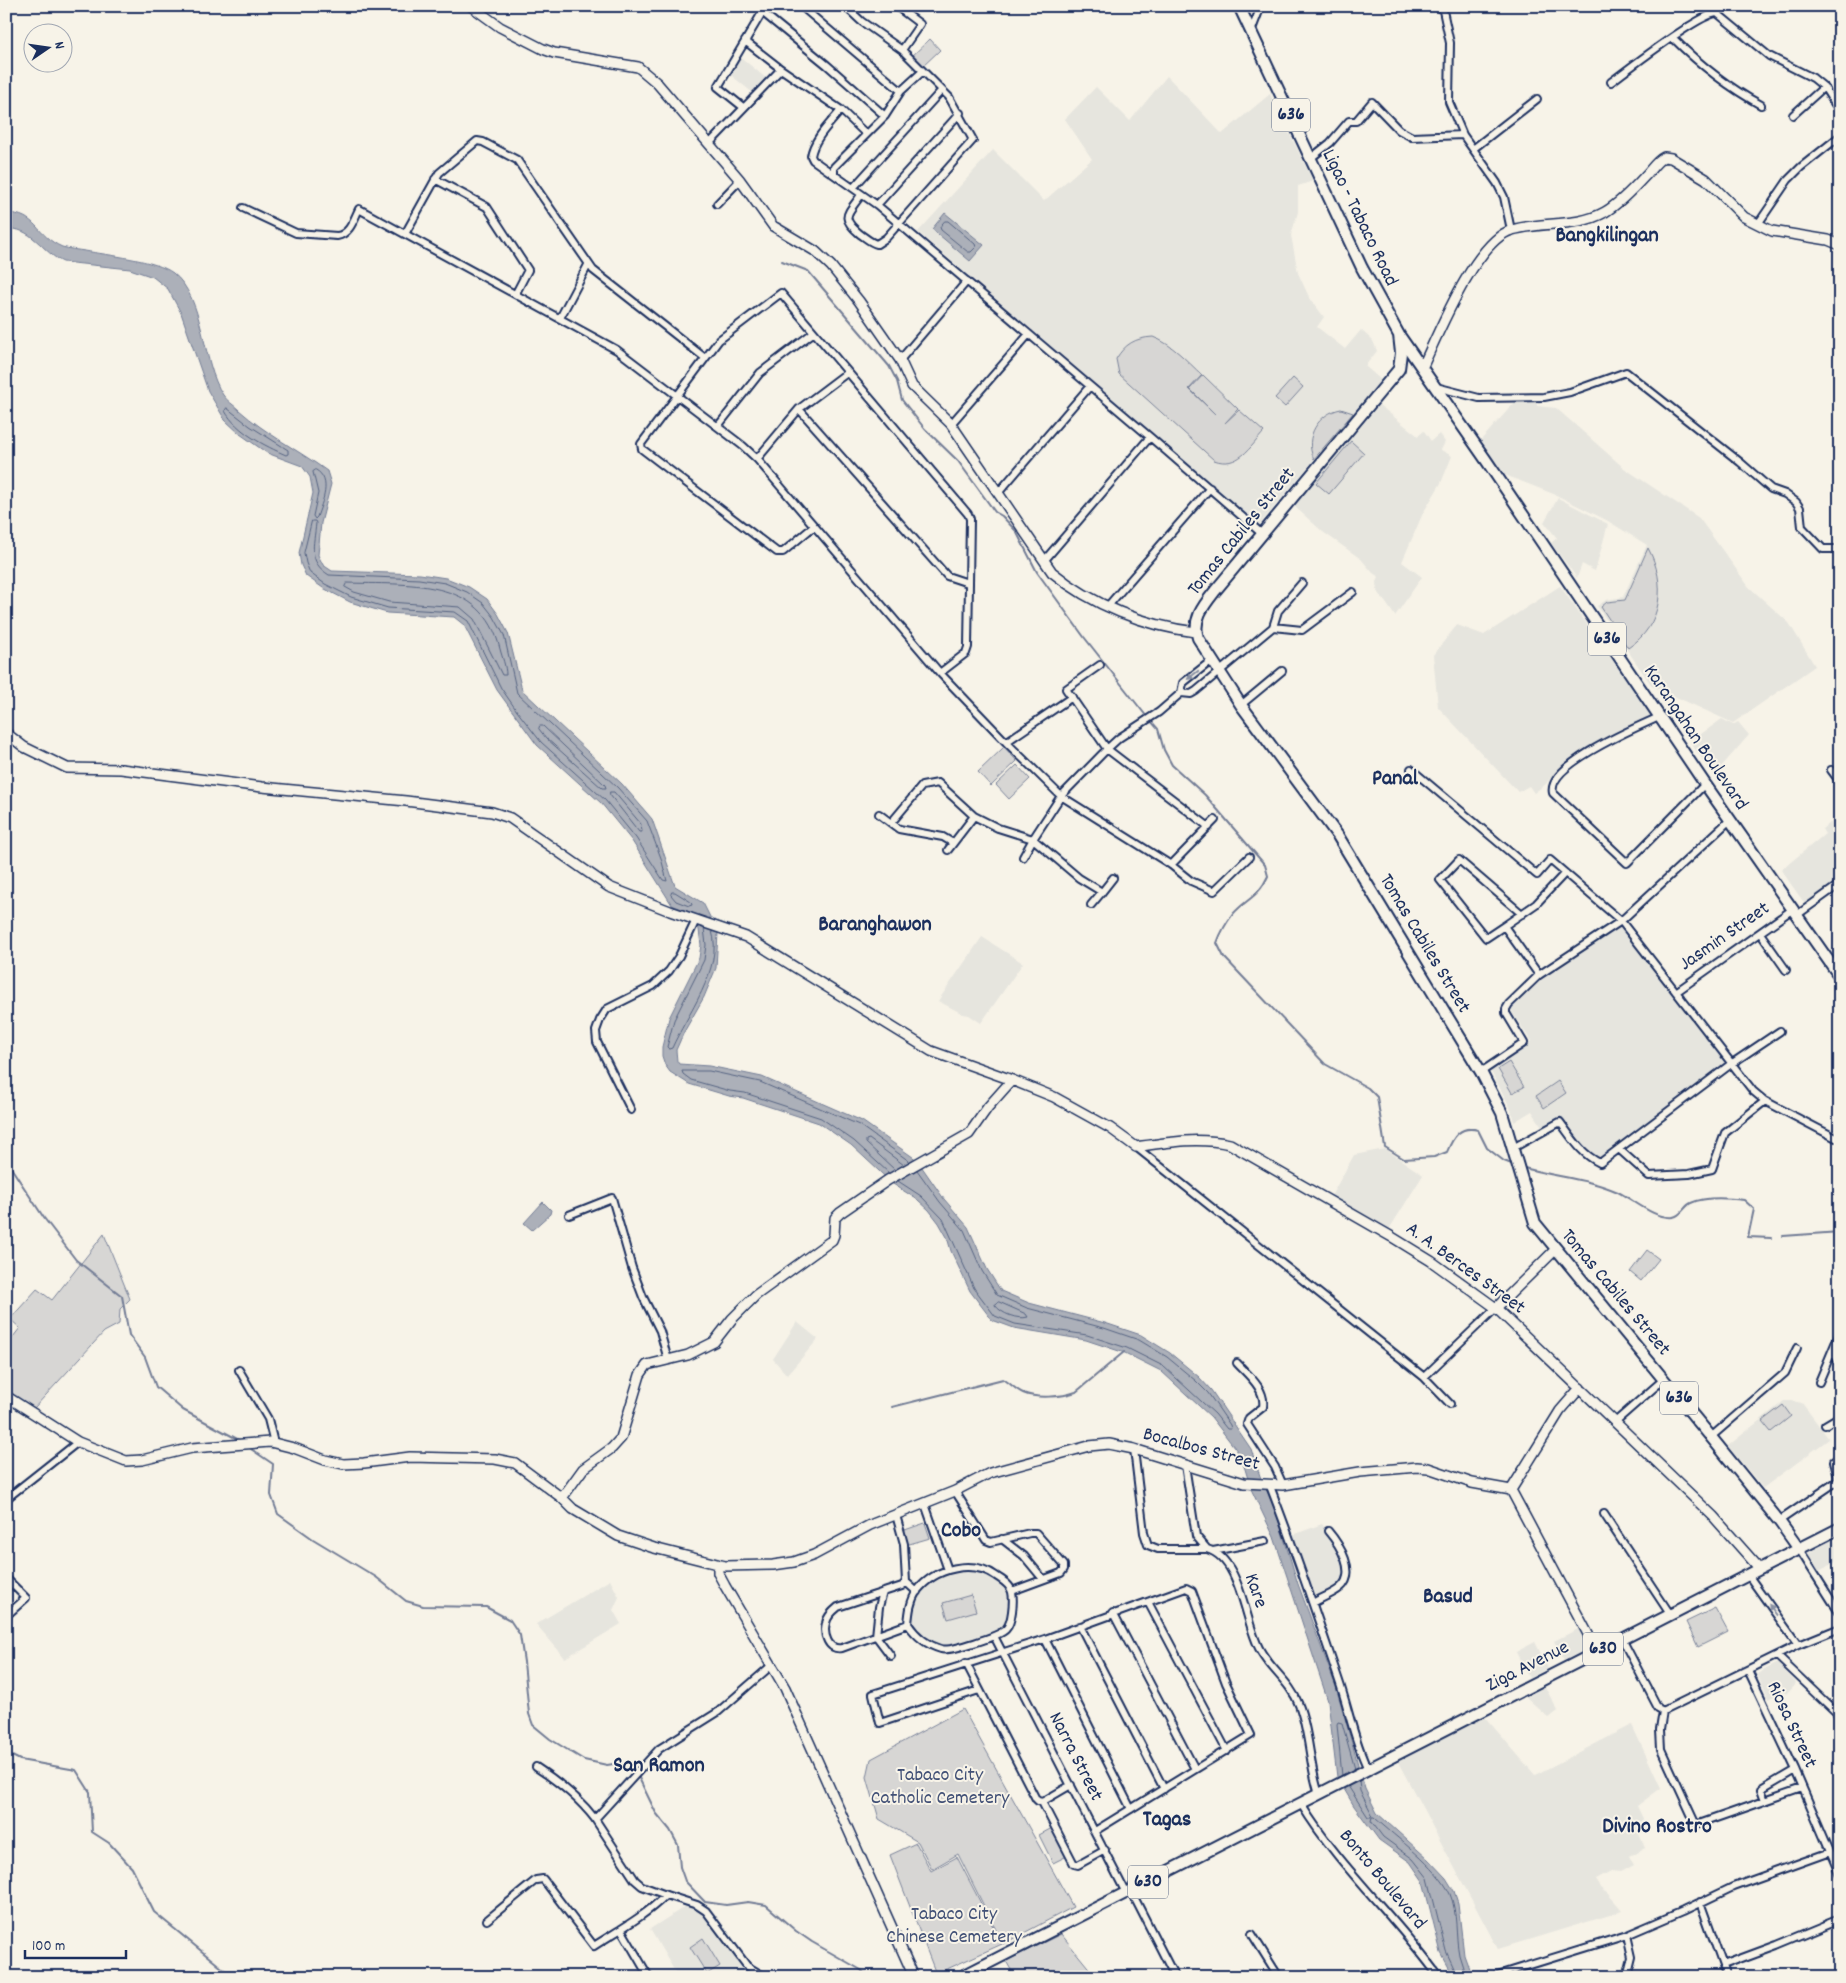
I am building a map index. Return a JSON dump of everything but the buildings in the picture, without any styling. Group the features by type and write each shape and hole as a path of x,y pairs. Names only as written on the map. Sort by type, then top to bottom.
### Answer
{"main road":[{"name":"Ligao - Tabaco Road","path":"1239,6 1362,268 1399,335 1422,368"},
{"name":"Ligao - Tabaco Road","path":"1399,335 1401,353 1399,369"},
{"path":"1399,369 1411,365 1422,368"},
{"name":"Karangahan Boulevard","path":"1422,368 1705,784 1840,977"},
{"name":"Tomas Cabiles Street","path":"1399,369 1206,603 1197,619 1196,632 1211,661 1241,705 1338,836 1481,1072 1502,1113 1535,1223 1555,1250 1712,1437 1799,1549"},
{"name":"Ziga Avenue","path":"1367,1769 1840,1528"},
{"name":"630","path":"961,1977 1367,1769"}],"street":[{"path":"472,6 511,33 554,53 638,67 658,83 740,180 773,226 816,251 831,266 859,301 900,360 912,386 951,424 1052,572 1067,584 1107,607 1175,630 1196,632"},
{"path":"801,6 901,91"},
{"path":"845,6 861,21 902,50 949,97 960,113 973,140 886,238 877,244 868,240 849,224 847,220 848,214 861,195"},
{"path":"896,6 920,24 902,50"},
{"path":"1251,32 1261,6"},
{"path":"1442,6 1450,43 1449,102 1463,135 1497,183 1504,197 1511,230"},
{"path":"744,107 718,86 764,9 885,116"},
{"path":"1611,82 1705,16 1717,13 1768,56 1813,78 1824,87 1840,112"},
{"path":"1673,38 1690,55 1740,94 1761,105"},
{"path":"745,41 781,70 841,110 866,134"},
{"path":"709,144 781,70"},
{"path":"834,174 834,167 885,116 901,91 923,71"},
{"path":"1793,115 1824,87"},
{"path":"853,188 942,90"},
{"path":"1473,149 1537,99"},
{"path":"1311,158 1330,143 1349,121 1356,121 1372,102 1399,130 1412,137 1463,135"},
{"path":"841,110 819,136 811,154 813,160 877,205 1210,488 1261,534"},
{"path":"877,205 960,113"},
{"path":"1758,224 1788,180 1801,166 1840,136"},
{"path":"405,234 440,173 477,141 483,142 517,160 588,264 705,358"},
{"path":"1422,368 1468,275 1480,255 1511,230 1580,220 1605,212 1628,193 1660,159 1668,157 1706,179 1744,217 1772,231 1828,240 1840,245"},
{"path":"435,179 487,207 528,270 516,293"},
{"path":"717,204 740,180"},
{"path":"243,208 296,233 337,236 342,235 348,230 359,209 516,293 617,350 718,426 757,459 940,673 1061,796 1171,865 1191,881 1214,891 1249,857"},
{"path":"560,318 588,264"},
{"path":"900,360 967,281"},
{"path":"814,527 783,552 777,552 642,449 641,444 720,340 781,293 968,514 970,519 968,647 966,652 940,673"},
{"path":"718,426 760,373 814,332"},
{"path":"951,424 1029,334"},
{"path":"757,459 798,409 848,372"},
{"path":"1434,387 1479,398 1544,397 1570,392 1626,372 1740,462 1771,489 1785,494 1796,502 1800,508 1802,527 1823,549 1836,550 1840,548"},
{"path":"999,492 1090,386"},
{"path":"798,409 947,576 968,583"},
{"path":"1044,561 1150,437"},
{"path":"1107,607 1210,488"},
{"path":"1181,693 1191,694 1273,627 1278,611 1302,584"},
{"path":"1273,627 1302,630 1353,592"},
{"path":"1023,857 1061,796 1107,749 1159,712 1181,693 1184,683 1211,661"},
{"path":"1100,666 1066,689 1107,749 1209,827"},
{"path":"1241,705 1282,671"},
{"path":"1006,742 1072,697"},
{"path":"1659,716 1575,760 1554,781 1553,793 1627,863 1705,784"},
{"path":"6,733 24,746 67,768 121,769 492,812 510,818 610,887 746,937 764,946 931,1050 1054,1097 1110,1128 1424,1376 1450,1404"},
{"path":"1411,769 1537,875 1550,860 1621,921 1731,1064 1764,1101 1836,1138 1840,1137"},
{"path":"1831,770 1840,782"},
{"path":"891,823 922,786 938,783 974,816 998,828 1033,839 1079,878 1102,892"},
{"path":"879,814 899,829 943,837 953,843"},
{"path":"948,850 974,816"},
{"path":"1171,865 1215,820"},
{"path":"1481,1072 1524,1043 1506,1013 1506,1009 1539,975 1621,921 1730,820"},
{"path":"1522,914 1459,860 1440,880 1486,938 1522,914 1536,904 1565,873"},
{"path":"1091,905 1113,878"},
{"name":"Jasmin Street","path":"1676,992 1760,933 1840,884"},
{"path":"631,1110 597,1042 596,1032 600,1020 607,1009 653,986 668,971 699,921"},
{"path":"1504,926 1539,975"},
{"path":"1760,933 1786,970"},
{"path":"1514,1152 1560,1122 1581,1150 1588,1157 1600,1163 1620,1150 1731,1064 1780,1032"},
{"path":"562,1498 583,1469 612,1448 621,1438 642,1369 646,1365 695,1352 718,1339 732,1319 756,1295 832,1240 835,1218 888,1180 969,1134 988,1107 1012,1080"},
{"path":"1620,1150 1649,1176 1689,1174 1712,1169 1725,1133 1764,1101"},
{"name":"A. A. Berces Street","path":"1136,1147 1194,1139 1213,1140 1230,1144 1392,1237 1431,1262 1496,1308 1712,1516 1760,1569"},
{"path":"569,1215 612,1198 632,1268 643,1298 660,1331 668,1360"},
{"path":"1424,1376 1555,1250"},
{"path":"1819,1382 1840,1332"},
{"path":"1712,1437 1785,1373 1797,1348"},
{"path":"1833,1351 1840,1365"},
{"path":"1237,1363 1261,1392 1264,1400 1263,1406 1249,1418 1248,1424 1275,1467 1283,1485"},
{"path":"240,1370 268,1419 274,1443"},
{"path":"1616,1422 1664,1379"},
{"path":"1580,1388 1560,1411 1511,1490 1598,1652"},
{"name":"Bocalbos Street","path":"6,1396 78,1442 104,1454 126,1461 142,1460 192,1448 274,1443 343,1464 410,1457 495,1459 515,1463 562,1498 573,1509 618,1536 718,1565 742,1566 794,1562 814,1555 870,1526 955,1491 990,1473 1089,1446 1109,1444 1134,1449 1244,1483 1283,1485 1360,1472 1417,1467 1428,1468 1489,1487 1511,1490"},
{"path":"1825,1425 1840,1416"},
{"path":"6,1499 78,1442"},
{"path":"1134,1449 1144,1533 1148,1545 1158,1549 1210,1550 1265,1541"},
{"path":"1779,1521 1839,1480 1834,1461 1840,1458"},
{"name":"Kare","path":"1185,1465 1196,1536 1233,1573 1241,1591 1252,1634 1261,1651 1291,1688 1300,1706 1319,1794"},
{"path":"1269,1485 1313,1603 1347,1706 1355,1738 1367,1769"},
{"path":"955,1491 986,1540 991,1542 1036,1533 1064,1565 1061,1573 1012,1591"},
{"path":"924,1504 948,1570"},
{"path":"1604,1514 1670,1614"},
{"path":"896,1515 904,1544 906,1582 917,1592"},
{"path":"1313,1603 1340,1588 1345,1583 1346,1565 1344,1554 1328,1531"},
{"path":"1002,1539 1024,1556 1043,1579"},
{"path":"1799,1549 1840,1614"},
{"path":"718,1565 718,1573 772,1665 796,1712 914,1977"},
{"path":"968,1566 985,1569 1004,1582 1012,1591 1013,1598 1009,1625 1005,1631 994,1636 944,1650 916,1636 908,1624 911,1605 917,1592 931,1579 948,1570 968,1566"},
{"path":"1748,1575 1798,1645"},
{"path":"906,1582 902,1586 838,1607 828,1617 826,1622 828,1643 837,1649 908,1624"},
{"path":"6,1616 26,1598 8,1583"},
{"path":"979,1690 880,1723 873,1694 1045,1638 1186,1588 1192,1591 1226,1683 1250,1732 1249,1738 1095,1831"},
{"path":"883,1592 877,1615 876,1636 891,1656"},
{"path":"1148,1602 1227,1751"},
{"path":"1113,1614 1195,1770"},
{"path":"1080,1626 1164,1789"},
{"path":"1663,1711 1798,1645 1840,1628"},
{"name":"Narra Street","path":"994,1636 1105,1850 1175,1977"},
{"path":"1045,1638 1131,1809"},
{"path":"1622,1639 1658,1708 1663,1711"},
{"path":"1777,1656 1840,1716"},
{"path":"966,1664 1036,1799 1042,1802 1075,1865 1105,1850"},
{"path":"595,1819 667,1742 718,1712 772,1665"},
{"name":"Riosa Street","path":"1748,1670 1795,1770 1840,1875"},
{"path":"1663,1711 1660,1730 1661,1749 1696,1825 1802,1788"},
{"path":"536,1767 576,1798 595,1819 635,1880 642,1886 697,1905 706,1911 747,1966 765,1977"},
{"path":"1765,1801 1762,1790 1795,1770"},
{"path":"1042,1802 1072,1785"},
{"name":"Bonto Boulevard","path":"1301,1804 1320,1831 1406,1934 1439,1977"},
{"path":"1491,1977 1627,1935 1733,1887 1830,1852"},
{"path":"487,1920 536,1880 542,1879 594,1946 653,1908 666,1895"},
{"path":"1700,1902 1724,1964 1727,1977"},
{"path":"1724,1964 1840,1919"},
{"path":"621,1929 649,1977"},
{"path":"1252,1934 1279,1977"},
{"path":"1627,1935 1632,1957 1627,1977"}],"shaded area":[{"path":"738,55 767,79 753,93 727,72"},
{"path":"1167,76 1222,134 1270,94 1313,181 1298,186 1298,212 1291,235 1298,273 1309,297 1324,317 1317,327 1345,349 1361,330 1373,341 1377,351 1365,366 1381,380 1259,525 918,232 993,150 1044,201 1092,159 1065,119 1096,87 1130,121"},
{"path":"1537,400 1537,406 1556,408 1624,468 1699,518 1749,587 1789,623 1815,666 1733,723 1652,686 1597,606 1606,600 1623,597 1647,545 1608,521 1556,495 1505,475 1481,440 1516,401"},
{"path":"1379,405 1418,436 1424,431 1431,441 1439,434 1445,442 1441,450 1452,456 1441,483 1423,513 1402,562 1422,577 1395,616 1377,590 1376,584 1379,577 1361,559 1323,532 1294,506"},
{"path":"1558,498 1608,524 1595,571 1582,564 1577,578 1551,543 1557,538 1544,522"},
{"path":"1560,586 1651,715 1586,750 1552,776 1546,784 1534,793 1529,786 1518,792 1438,707 1433,655 1457,625 1484,635"},
{"path":"1722,719 1733,725 1738,722 1749,735 1714,775 1690,742"},
{"path":"1840,816 1840,879 1805,904 1781,870 1825,834 1822,829"},
{"path":"1620,926 1674,993 1726,1063 1618,1148 1601,1159 1595,1159 1589,1155 1561,1118 1543,1128 1532,1111 1514,1122 1510,1107 1490,1070 1531,1041 1510,1009 1544,978"},
{"path":"982,937 1023,963 981,1023 969,1015 963,1014 938,1001"},
{"path":"1385,1149 1423,1175 1388,1231 1330,1198 1354,1155"},
{"path":"797,1322 818,1339 787,1375 773,1359"},
{"path":"1784,1401 1802,1403 1829,1439 1763,1488 1728,1446"},
{"path":"1322,1524 1340,1549 1344,1566 1343,1584 1315,1600 1293,1535"},
{"path":"1834,1539 1840,1552 1840,1560 1817,1572 1807,1554"},
{"path":"962,1569 983,1572 1009,1589 1011,1594 1006,1624 991,1635 960,1645 937,1645 919,1635 911,1624 912,1607 920,1591 936,1578"},
{"path":"610,1580 619,1597 613,1610 621,1624 565,1658 536,1624"},
{"path":"1580,1628 1590,1648 1564,1660 1554,1641"},
{"path":"1535,1642 1548,1668 1529,1678 1516,1652"},
{"path":"1778,1663 1796,1683 1786,1694 1784,1692 1769,1699 1757,1674"},
{"path":"1545,1687 1558,1711 1549,1718 1526,1697"},
{"path":"1484,1716 1535,1775 1632,1725 1661,1788 1637,1806 1646,1825 1637,1830 1645,1847 1629,1856 1634,1865 1621,1872 1611,1871 1596,1879 1600,1888 1623,1911 1498,1949 1398,1762"},
{"path":"689,1904 706,1912 747,1977 678,1977 650,1929"}],"green space":[{"path":"930,39 940,50 921,68 911,57"},
{"path":"1153,337 1173,348 1202,375 1189,389 1215,414 1190,389 1203,375 1238,409 1225,423 1239,410 1264,432 1243,455 1230,462 1214,460 1119,374 1116,359 1123,349 1136,340"},
{"path":"1293,378 1303,387 1285,407 1275,398"},
{"path":"1341,409 1353,413 1314,459 1310,442 1315,427 1326,415"},
{"path":"1351,441 1364,453 1329,494 1316,483"},
{"path":"1648,548 1658,575 1658,602 1649,628 1640,639 1628,648 1601,607 1607,602 1625,600"},
{"path":"1004,747 1017,761 991,786 978,772"},
{"path":"1017,765 1030,779 1009,799 996,785"},
{"path":"1509,1062 1524,1087 1512,1093 1498,1069"},
{"path":"1558,1081 1566,1093 1544,1108 1536,1096"},
{"path":"104,1234 130,1299 120,1309 119,1324 104,1332 34,1408 6,1391 6,1346 20,1328 10,1319 37,1289 52,1300"},
{"path":"1647,1250 1659,1259 1641,1281 1630,1272"},
{"path":"1783,1405 1791,1416 1771,1432 1762,1421"},
{"path":"925,1523 930,1538 906,1545 902,1531"},
{"path":"971,1595 976,1611 948,1619 943,1603"},
{"path":"1715,1608 1728,1632 1698,1647 1686,1622"},
{"name":"Tabaco City Catholic Cemetery","path":"963,1709 1073,1907 1003,1944 958,1854 932,1869 918,1842 879,1819 867,1777 871,1759"},
{"path":"1052,1828 1067,1856 1053,1863 1039,1835"},
{"name":"Tabaco City Chinese Cemetery","path":"916,1843 931,1871 957,1857 1002,1944 936,1974 890,1855"},
{"path":"1061,1934 1096,1977 1015,1977 1006,1961"},
{"path":"703,1938 720,1966 707,1974 690,1947"}],"water":[{"path":"6,213 16,214 31,221 46,237 62,247 131,259 165,268 173,273 183,284 197,314 210,365 223,395 249,419 327,471 331,484 321,523 318,555 323,565 332,571 420,574 446,578 469,587 487,599 508,633 522,690 622,784 652,819 675,886 703,903 718,933 716,968 704,997 676,1050 679,1064 709,1066 762,1077 862,1121 917,1160 944,1199 968,1227 987,1269 1001,1291 1029,1303 1105,1323 1141,1335 1170,1353 1199,1377 1211,1390 1251,1449 1260,1476 1275,1509 1298,1584 1336,1687 1365,1789 1377,1813 1428,1859 1446,1878 1454,1891 1458,1903 1464,1955 1472,1977 1454,1977 1441,1953 1423,1881 1410,1862 1379,1840 1354,1806 1337,1777 1328,1701 1274,1537 1251,1489 1238,1452 1211,1417 1161,1371 1125,1353 1086,1340 1014,1328 992,1320 970,1291 951,1251 947,1237 929,1210 918,1200 893,1184 851,1145 819,1123 743,1098 729,1096 689,1084 670,1072 662,1056 662,1047 669,1018 699,958 701,945 697,915 672,905 632,841 601,803 537,745 497,690 464,625 454,617 387,613 350,602 323,588 306,576 301,565 299,553 313,493 310,477 302,466 267,453 240,434 225,420 208,391 181,313 168,289 153,277 130,269 63,262 30,235 15,229 6,230"},
{"path":"945,213 984,245 970,261 932,229"},
{"path":"543,1202 551,1210 550,1214 532,1230 524,1223"}],"waterway":[{"path":"782,261 808,271 889,366 897,381 902,400 925,429 958,461 995,512 1002,516 1016,531 1037,572 1084,637 1147,717"},
{"path":"1151,721 1158,729 1164,750 1172,765 1205,795 1265,865 1268,876 1264,883 1233,914 1220,935 1217,943 1224,957 1325,1064 1368,1088 1377,1097 1385,1147 1404,1159 1434,1157 1447,1152 1455,1137 1462,1131 1472,1129 1478,1130 1487,1148 1504,1161 1514,1165"},
{"path":"6,1160 44,1218 76,1260 122,1296 129,1335 145,1357 156,1387 183,1410 241,1441"},
{"path":"1521,1167 1606,1187 1651,1212 1666,1217 1676,1216 1689,1204 1703,1199 1724,1198 1744,1200 1754,1209 1748,1237 1771,1238"},
{"path":"1783,1236 1840,1232"},
{"path":"892,1407 1003,1379 1020,1392 1029,1395 1050,1397 1070,1394 1076,1392 1124,1352"},
{"path":"248,1447 273,1464 271,1495 278,1514 313,1539 376,1577 406,1601 423,1606 486,1607 510,1620 520,1635 529,1714 533,1725 550,1739 584,1760 607,1765 627,1762 636,1772"},
{"path":"6,1753 20,1760 76,1770 90,1792 92,1832 109,1843 132,1868 154,1912 233,1977"},
{"path":"638,1776 656,1813 670,1830 678,1845 680,1867 685,1881 705,1902 726,1905 748,1902 766,1905 796,1931 861,1970 868,1977"}],"district":[{"name":"Bangkilingan","path":"1607,236"},
{"name":"Panal","path":"1395,779"},
{"name":"Baranghawon","path":"875,925"},
{"name":"Cobo","path":"961,1531"},
{"name":"Basud","path":"1448,1597"},
{"name":"San Ramon","path":"659,1766"},
{"name":"Tagas","path":"1167,1820"},
{"name":"Divino Rostro","path":"1657,1827"}]}
